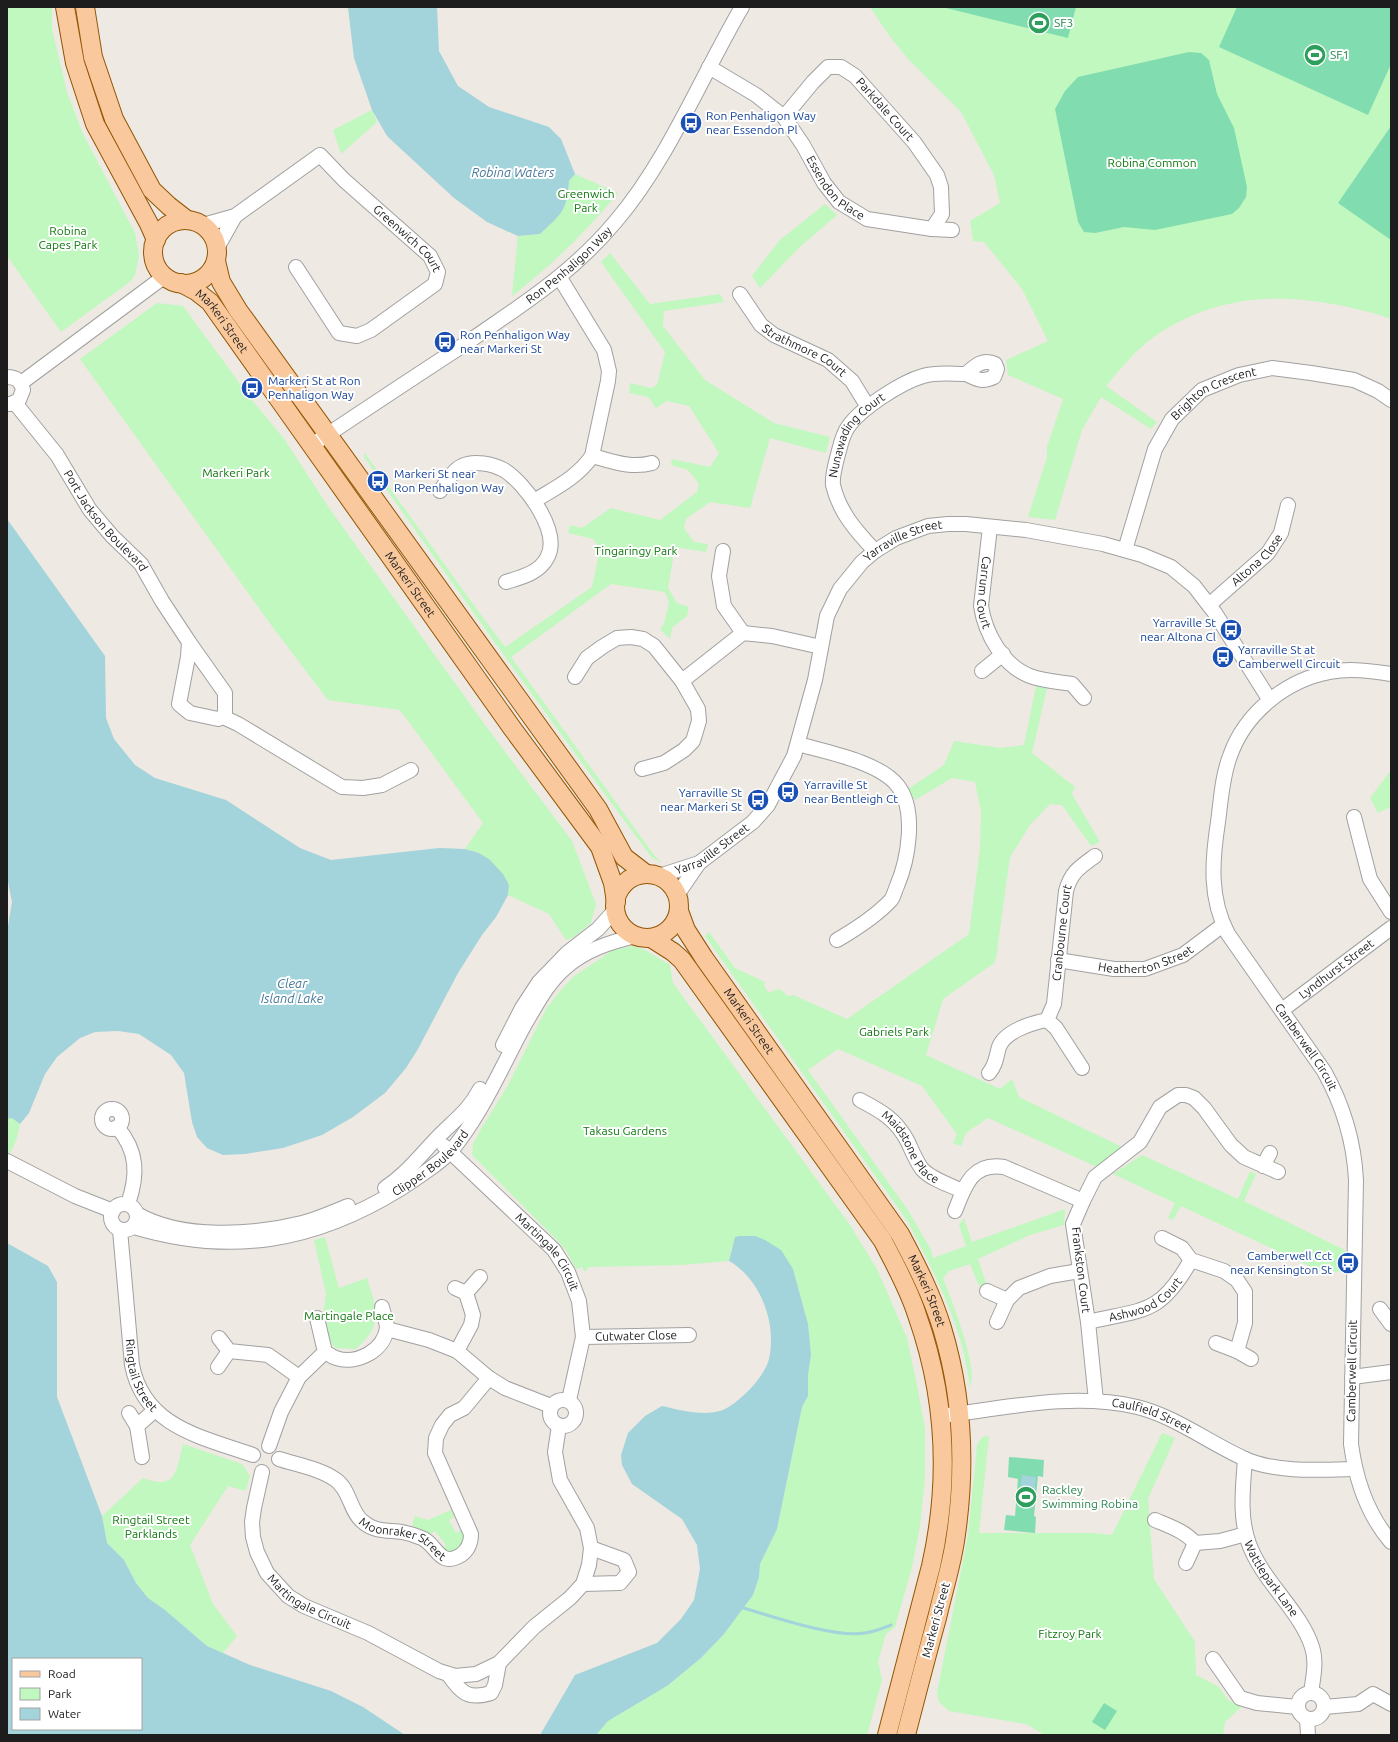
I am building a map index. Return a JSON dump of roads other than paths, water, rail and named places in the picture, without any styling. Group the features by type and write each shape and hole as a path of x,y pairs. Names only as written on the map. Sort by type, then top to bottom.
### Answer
{"main road":[{"path":"66,7 75,63 95,124 150,224 156,240"},
{"path":"85,7 93,57 114,119 152,190 168,206 195,222 210,231 215,239 216,254 208,275 191,283 173,280 158,269 154,250 156,240 168,225 177,221 195,222"},
{"name":"Markeri Street","path":"216,254 221,282 238,310 598,809 624,858 653,875"},
{"name":"Markeri Street","path":"173,280 196,291 210,302 508,721 600,846 613,883 616,906"},
{"path":"653,875 670,884 678,903 675,921 669,929 661,935 643,937 628,932 622,925 616,906 623,886 633,878 653,875"},
{"name":"Markeri Street","path":"678,903 686,930 704,958 900,1234 917,1265 942,1328 951,1365 959,1414 961,1484 955,1542 906,1735"},
{"name":"Markeri Street","path":"643,937 673,952 682,960 883,1241 917,1314 936,1383 941,1416 943,1478 937,1538 887,1735"}],"street":[{"name":"Ron Penhaligon Way","path":"312,445 521,306 560,278 588,251 616,221 641,189 659,160 742,7"},
{"name":"Essendon Place","path":"709,67 756,95 784,116 803,145 824,183 839,202 867,219 932,229 952,230"},
{"name":"Parkdale Court","path":"784,116 828,67 841,67 856,76 904,131 936,175 941,187 942,214 932,229"},
{"name":"Greenwich Court","path":"195,222 235,216 320,155 344,180 430,256 438,272 435,284 371,330 357,336 339,333 296,267"},
{"name":"Greenwich Court","path":"216,254 235,216"},
{"path":"534,501 571,478 592,456 608,381 609,371 604,350 560,278"},
{"path":"21,383 173,280"},
{"name":"Strathmore Court","path":"740,294 761,325 774,335 828,360 852,381 868,407"},
{"name":"Brighton Crescent","path":"1125,550 1155,449 1172,419 1202,390 1239,375 1272,368 1354,380 1378,391 1391,400"},
{"name":"Nunawading Court","path":"875,551 856,531 840,506 833,482 838,452 848,427 868,407 895,390 923,376 941,373 966,374"},
{"path":"7,377 14,378 21,383 23,394 11,403"},
{"name":"Port Jackson Boulevard","path":"11,403 57,455 90,510 112,536 141,564 162,602 225,693 225,713 223,717"},
{"path":"592,456 628,465 643,466 652,462"},
{"path":"440,491 458,469 463,465 475,463 490,465 502,469 512,476 534,501 551,536 548,557 540,566 526,576 506,582"},
{"name":"Altona Close","path":"1209,605 1268,553 1281,533 1288,505"},
{"name":"Yarraville Street","path":"653,875 699,863 753,822 768,805 781,784 794,756 815,680 827,616 840,589 862,562 875,551 896,538 928,526 948,524 1026,530 1103,544 1142,555 1170,567 1194,586 1209,605 1269,699"},
{"name":"Carrum Court","path":"990,527 981,606 987,630 1003,654 1024,674 1037,678 1072,684 1084,698"},
{"path":"723,551 719,576 724,606 743,633"},
{"path":"682,681 743,633 772,636 821,646"},
{"path":"575,677 587,658 602,647 617,638 631,637 643,639 654,646 682,681 698,709 699,721 693,741 684,750 664,763 642,769"},
{"path":"189,642 188,657 179,704 190,713 218,719 223,717 244,727 342,787 363,788 382,785 411,770"},
{"path":"982,671 1003,654"},
{"name":"Camberwell Circuit","path":"1391,674 1362,670 1330,672 1304,680 1269,699 1245,727 1230,755 1224,776 1213,856 1213,877 1216,898 1224,925 1237,948 1314,1054 1334,1088 1348,1125 1355,1160 1356,1228 1351,1444 1354,1469 1367,1504 1380,1529 1391,1542"},
{"path":"798,744 855,760 880,771 898,786 907,805 908,838 904,868 892,899 862,925 837,940"},
{"path":"1354,817 1370,879 1391,912"},
{"name":"Cranbourne Court","path":"1047,1020 1054,1004 1058,960 1069,881 1074,872 1095,856"},
{"path":"678,903 699,863"},
{"name":"Clipper Boulevard","path":"130,1219 149,1220 166,1226 204,1231 250,1232 303,1223 323,1217 378,1192 396,1181 412,1166 437,1138 459,1118 473,1101 522,1008 539,982 567,953 598,929 616,906"},
{"name":"Heatherton Street","path":"1058,960 1114,969 1145,969 1183,955 1224,925"},
{"name":"Lyndhurst Street","path":"1282,1010 1391,928"},
{"name":"Clipper Boulevard","path":"130,1219 178,1238 224,1243 245,1242 306,1233 327,1226 374,1205 411,1182 450,1152 483,1103 538,1001 556,976 567,966 591,951 606,944 643,937"},
{"path":"989,1073 995,1066 1000,1045 1003,1040 1029,1024 1047,1020 1056,1028 1082,1068"},
{"name":"Frankston Court","path":"1096,1401 1088,1322 1073,1224 1082,1201 1095,1177 1140,1142 1160,1107 1178,1095 1186,1095 1194,1098 1204,1108 1231,1145 1244,1157 1278,1172"},
{"name":"Maidstone Place","path":"860,1100 882,1111 894,1122 923,1170 931,1176 963,1191"},
{"path":"117,1127 129,1145 133,1158 135,1173 130,1219"},
{"name":"Martingale Circuit","path":"437,1138 554,1250 568,1272 579,1301 583,1337 569,1400"},
{"path":"1263,1166 1270,1153"},
{"path":"7,1161 75,1196 113,1211"},
{"path":"955,1211 963,1191 978,1172 985,1167 995,1166 1004,1167 1082,1201"},
{"path":"120,1204 130,1219 114,1226 111,1215 120,1204"},
{"name":"Ringtail Street","path":"130,1219 133,1369 137,1385 155,1410 173,1424 189,1432 253,1454"},
{"name":"Ashwood Court","path":"1162,1238 1182,1248 1191,1260 1224,1271 1237,1280 1245,1292 1245,1323 1236,1351"},
{"name":"Ashwood Court","path":"1088,1322 1144,1310 1160,1301 1172,1290 1191,1260"},
{"path":"997,1322 1007,1300 1019,1288 1050,1276 1079,1271"},
{"path":"457,1351 470,1325 473,1315 460,1290 480,1277"},
{"path":"987,1291 1007,1300"},
{"path":"317,1318 325,1352 335,1358 352,1360 368,1355 378,1346 387,1329 382,1307"},
{"path":"1380,1309 1391,1324"},
{"path":"387,1329 429,1340 457,1351 489,1378 505,1388 551,1406"},
{"name":"Cutwater Close","path":"583,1337 689,1335"},
{"path":"219,1338 229,1351 268,1355 299,1377"},
{"path":"1216,1344 1236,1351 1251,1359"},
{"path":"218,1368 229,1351"},
{"path":"269,1446 281,1412 299,1377 325,1352"},
{"path":"1352,1377 1391,1372"},
{"name":"Moonraker Street","path":"279,1459 326,1474 337,1481 345,1489 360,1520 370,1527 385,1532 401,1532 422,1538 430,1542 436,1552 444,1558 454,1559 463,1553 470,1543 471,1534 435,1453 436,1438 446,1420 464,1408 489,1378"},
{"path":"559,1400 569,1400 576,1409 576,1418 569,1425 559,1426 555,1424 551,1418 551,1406 559,1400"},
{"name":"Caulfield Street","path":"941,1416 1057,1401 1096,1401 1139,1407 1173,1421 1245,1459 1268,1465 1310,1471 1354,1469"},
{"path":"137,1426 155,1410"},
{"path":"129,1413 137,1426 142,1457"},
{"name":"Martingale Circuit","path":"262,1472 252,1522 253,1537 257,1552 267,1573 288,1596 304,1606 368,1633 439,1671 455,1676 476,1674 499,1663 534,1627 570,1598 583,1584 589,1565 590,1548 587,1528 560,1480 555,1452 559,1426"},
{"path":"269,1446 277,1451 279,1459 277,1467 274,1470 262,1472 255,1467 252,1459 253,1454 258,1448 269,1446"},
{"name":"Wattlepark Lane","path":"1245,1459 1243,1499 1246,1534 1259,1564 1305,1632 1312,1648 1314,1662 1311,1693"},
{"path":"1155,1520 1176,1529 1191,1538 1195,1543"},
{"path":"1195,1543 1220,1541 1246,1534"},
{"path":"1186,1562 1195,1543"},
{"path":"583,1584 620,1583 629,1572 624,1560 590,1548"},
{"path":"1213,1659 1240,1698 1257,1703 1297,1707"},
{"name":"Martingale Circuit","path":"448,1674 457,1688 470,1696 481,1696 491,1693 495,1685 499,1663"},
{"path":"1311,1693 1322,1698 1324,1707 1320,1716 1307,1719 1301,1715 1297,1707 1299,1700 1303,1696 1311,1693"},
{"path":"1324,1707 1358,1704 1373,1694 1391,1704"},
{"path":"1307,1719 1308,1735"}],"water":[{"name":"Robina Waters","path":"348,7 437,7 439,51 458,86 489,107 549,127 561,139 575,174 569,181 567,200 562,212 540,234 518,236 487,222 454,198 387,136 372,110 354,58"},
{"name":"Clear Island Lake","path":"7,519 105,656 106,718 114,739 135,765 155,778 226,800 300,848 331,860 439,848 465,849 479,853 490,860 503,874 509,885 508,895 496,917 482,935 458,973 418,1049 406,1068 385,1093 353,1117 322,1135 283,1148 245,1154 223,1155 207,1148 197,1137 192,1122 184,1073 171,1055 139,1034 118,1031 95,1032 80,1038 57,1057 45,1074 29,1113 20,1124 12,1118 7,1119 7,932 12,902 7,877"},
{"path":"755,1236 765,1240 781,1250 793,1269 808,1324 811,1355 808,1375 808,1396 802,1407 777,1529 760,1564 759,1577 753,1595 724,1634 701,1658 667,1686 608,1721 596,1735 540,1735 575,1675 657,1643 681,1619 694,1600 700,1569 697,1545 682,1519 632,1484 622,1465 621,1455 628,1433 645,1416 662,1406 700,1413 723,1410 744,1395 762,1374 769,1359 771,1331 764,1304 758,1291 750,1279 729,1261 735,1237"},
{"path":"7,1243 48,1266 57,1282 57,1397 102,1516 107,1543 124,1560 136,1583 148,1598 165,1610 207,1646 250,1665 331,1691 363,1707 405,1735 7,1735"},
{"path":"1022,1475 1036,1477 1033,1508 1018,1506"}],"waterway":[{"path":"740,1607 802,1625 852,1634 875,1631 891,1625"}],"place":[{"name":"SF3","path":"1039,23"},
{"name":"SF1","path":"1315,55"},
{"name":"Ron Penhaligon Way near Essendon Pl","path":"691,123"},
{"name":"Ron Penhaligon Way near Markeri St","path":"445,342"},
{"name":"Markeri St at Ron Penhaligon Way","path":"252,388"},
{"name":"Markeri St near Ron Penhaligon Way","path":"378,481"},
{"name":"Yarraville St near Altona Cl","path":"1231,630"},
{"name":"Yarraville St at Camberwell Circuit","path":"1223,657"},
{"name":"Yarraville St near Bentleigh Ct","path":"788,792"},
{"name":"Yarraville St near Markeri St","path":"758,800"},
{"name":"Camberwell Cct near Kensington St","path":"1348,1263"},
{"name":"Rackley Swimming Robina","path":"1026,1497"}],"park label":[{"name":"Robina Common","path":"1152,163"},
{"name":"Greenwich Park","path":"586,201"},
{"name":"Robina Capes Park","path":"68,238"},
{"name":"Markeri Park","path":"236,473"},
{"name":"Tingaringy Park","path":"636,551"},
{"name":"Gabriels Park","path":"894,1032"},
{"name":"Takasu Gardens","path":"625,1131"},
{"name":"Martingale Place","path":"349,1316"},
{"name":"Ringtail Street Parklands","path":"151,1527"},
{"name":"Fitzroy Park","path":"1070,1634"}]}
